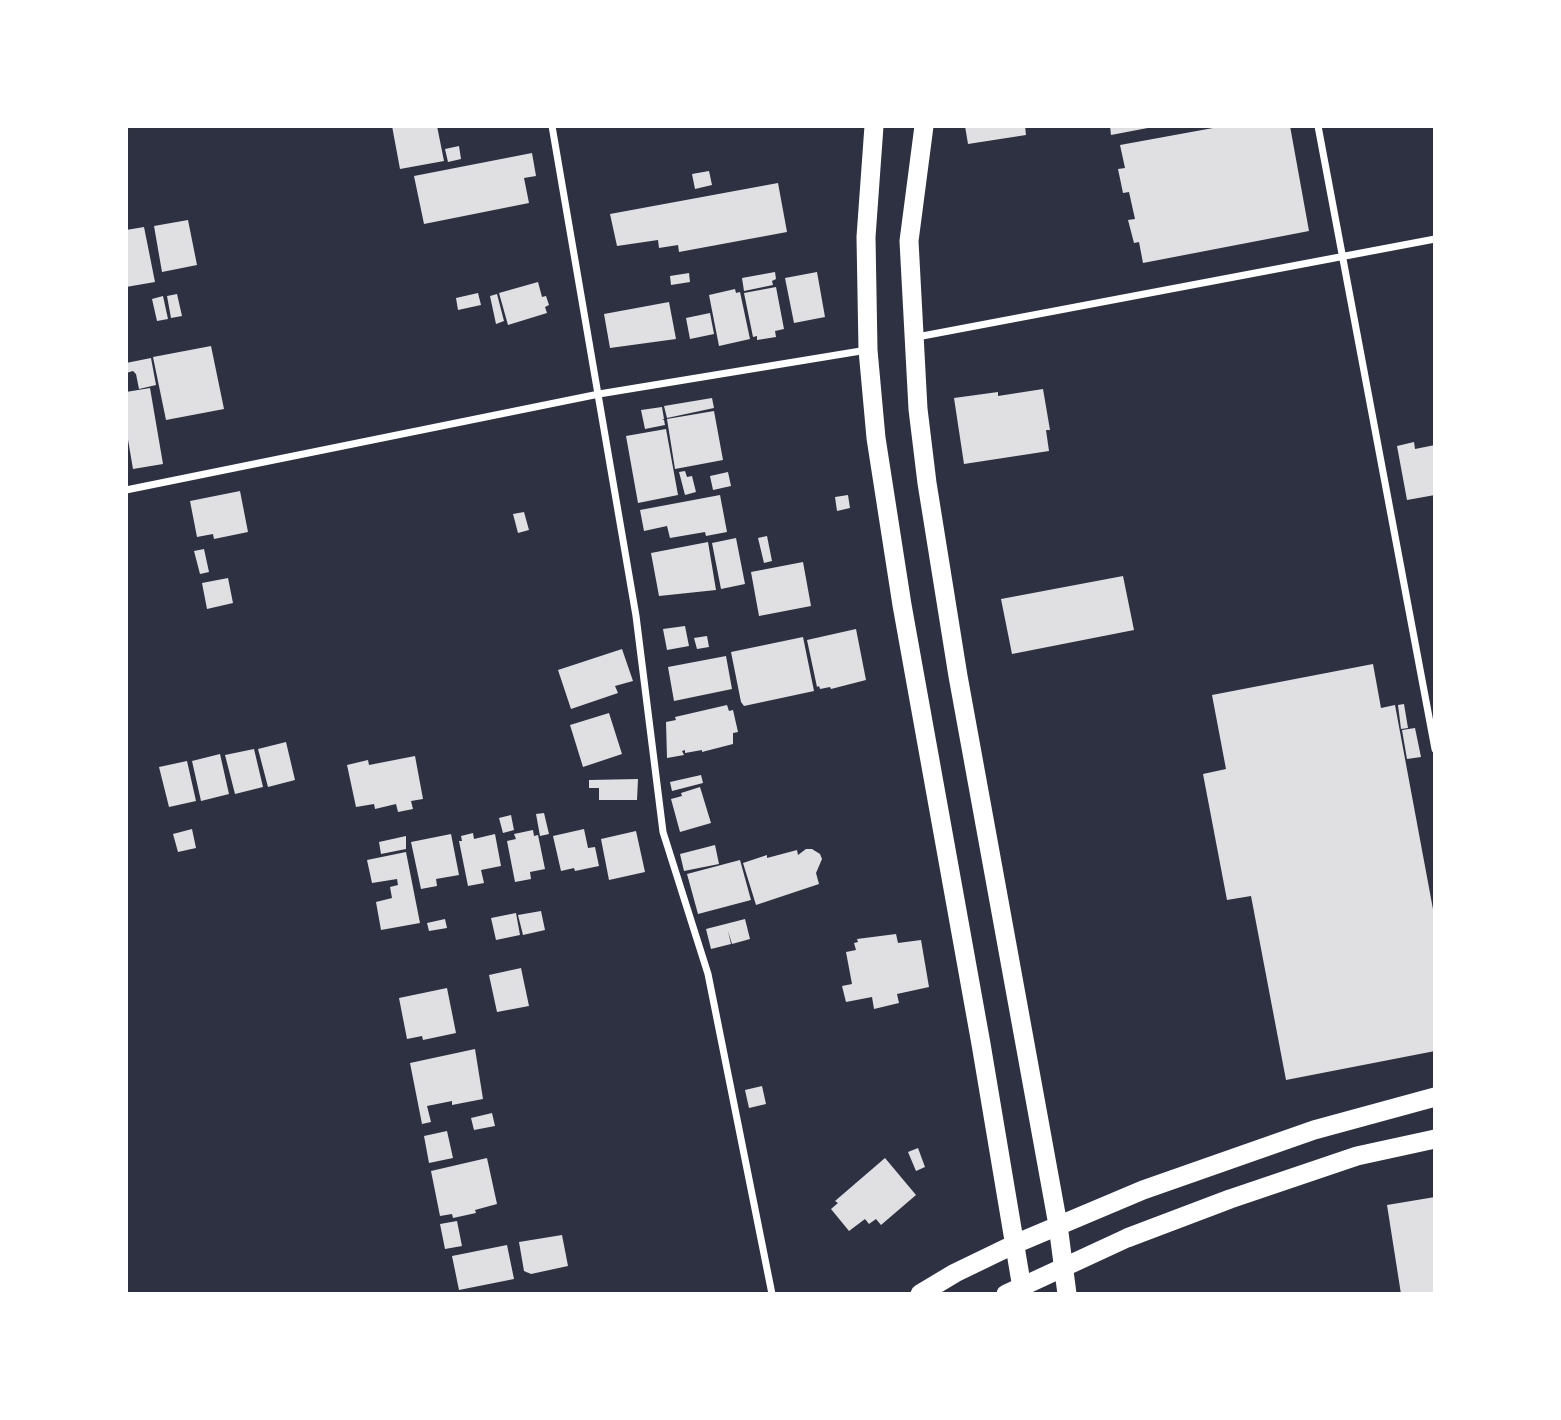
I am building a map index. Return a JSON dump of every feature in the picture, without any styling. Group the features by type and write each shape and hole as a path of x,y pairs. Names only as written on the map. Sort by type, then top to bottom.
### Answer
{"highway":[{"path":"874,126 866,237 868,350 876,438 902,605 1015,1244 1017,1291 1062,1266 1127,1238 1357,1156 1435,1139"},
{"path":"924,126 909,241 912,338 927,483 954,649 1058,1225 1067,1294"},
{"path":"920,1294 955,1273 1015,1244 1143,1189 1314,1130 1435,1097"}],"street":[{"path":"552,126 636,616 663,832 708,974 772,1294"},
{"path":"1318,126 1435,749"},
{"path":"912,338 1435,240"},
{"path":"126,490 599,394 868,350"}],"building":[{"path":"392,126 437,126 444,161 400,169"},
{"path":"965,126 1025,126 1026,135 968,144"},
{"path":"1110,126 1153,126 1153,127 1111,135"},
{"path":"1224,126 1290,126 1309,231 1143,263 1139,242 1134,243 1128,220 1135,219 1129,192 1123,193 1118,169 1125,168 1120,145"},
{"path":"459,146 461,159 448,162 445,149"},
{"path":"532,153 536,176 524,178 529,203 424,224 414,176"},
{"path":"709,171 712,185 695,189 692,174"},
{"path":"778,183 787,232 679,252 678,245 659,248 658,240 617,246 610,214"},
{"path":"188,220 197,265 162,272 154,226"},
{"path":"144,227 155,282 126,287 126,230"},
{"path":"775,272 773,285 744,291 742,278"},
{"path":"817,272 825,317 794,323 785,278"},
{"path":"689,273 690,282 671,285 670,276"},
{"path":"538,282 542,297 546,296 549,305 545,307 547,313 508,325 499,293"},
{"path":"776,287 784,329 775,331 776,337 757,340 757,336 753,337 744,293"},
{"path":"735,289 736,293 740,292 750,339 719,346 709,295"},
{"path":"478,293 481,305 458,310 456,298"},
{"path":"177,294 182,316 171,318 167,296"},
{"path":"497,294 504,321 496,324 490,296"},
{"path":"163,296 168,319 157,321 152,299"},
{"path":"669,302 676,339 610,348 604,314"},
{"path":"710,313 714,334 690,339 686,318"},
{"path":"211,346 224,409 166,420 153,357"},
{"path":"151,358 156,385 139,389 136,374 133,371 126,373 126,363"},
{"path":"150,388 163,464 133,469 126,428 126,392"},
{"path":"1043,389 1050,430 1046,430 1049,451 964,464 954,398 998,392 998,396"},
{"path":"712,398 714,408 667,418 664,406"},
{"path":"662,407 665,425 645,429 641,410"},
{"path":"714,411 723,460 675,469 667,419"},
{"path":"666,429 678,495 638,503 626,436"},
{"path":"1414,442 1415,449 1435,445 1435,495 1407,500 1397,446"},
{"path":"685,471 687,477 692,476 696,492 685,495 679,472"},
{"path":"728,472 731,486 713,490 710,476"},
{"path":"240,491 248,532 214,539 213,534 197,537 190,501"},
{"path":"720,495 727,532 706,536 705,532 670,538 667,526 644,531 640,510"},
{"path":"848,495 850,508 837,511 835,497"},
{"path":"524,512 529,530 518,533 513,514"},
{"path":"767,536 772,561 764,563 758,538"},
{"path":"736,538 745,584 721,589 712,543"},
{"path":"708,542 716,590 659,596 651,553"},
{"path":"204,549 209,572 200,574 194,551"},
{"path":"803,562 811,606 759,616 751,572"},
{"path":"1123,576 1134,630 1012,654 1001,599"},
{"path":"228,578 233,603 207,609 202,583"},
{"path":"685,626 689,646 667,650 663,629"},
{"path":"856,629 866,680 831,689 820,689 817,687 807,640"},
{"path":"707,636 709,647 697,649 694,638"},
{"path":"803,637 814,691 744,706 731,652"},
{"path":"622,649 633,681 615,686 618,693 571,709 558,670"},
{"path":"726,656 732,689 674,701 668,667"},
{"path":"1373,664 1381,708 1395,705 1435,920 1435,1051 1286,1080 1251,896 1227,900 1203,774 1226,769 1212,695"},
{"path":"1404,704 1408,728 1401,729 1398,705"},
{"path":"727,705 729,711 733,710 738,732 733,733 733,744 702,752 685,753 685,750 682,751 684,755 667,758 666,722 676,720 675,717"},
{"path":"609,713 622,754 583,767 570,725"},
{"path":"1415,728 1421,757 1407,759 1402,730"},
{"path":"286,742 295,780 268,787 258,749"},
{"path":"254,749 263,787 235,794 225,755"},
{"path":"220,754 229,794 201,801 192,761"},
{"path":"415,756 423,799 411,801 413,809 398,812 396,804 375,809 374,804 356,807 347,765 368,760 369,765"},
{"path":"187,761 196,801 169,807 159,767"},
{"path":"701,775 703,783 672,791 670,782"},
{"path":"638,779 637,800 599,800 599,788 589,788 589,780"},
{"path":"700,787 711,823 680,832 671,799"},
{"path":"544,813 549,834 540,836 536,814"},
{"path":"511,815 514,830 503,833 499,818"},
{"path":"192,829 196,848 178,852 173,834"},
{"path":"584,829 588,848 595,847 599,866 561,871 553,836"},
{"path":"533,830 534,836 538,835 545,869 530,872 531,879 515,882 507,841 516,839 514,834"},
{"path":"636,831 645,872 609,880 601,839"},
{"path":"473,833 474,839 495,834 501,866 481,870 484,883 468,886 459,841 462,841 461,836"},
{"path":"451,834 459,875 436,879 437,886 421,889 411,842"},
{"path":"406,836 406,849 381,854 379,842"},
{"path":"715,845 719,864 684,871 680,854"},
{"path":"806,849 820,854 822,859 816,873 819,884 756,905 743,863 767,855 767,858 797,850 798,855"},
{"path":"406,852 420,923 381,930 376,902 392,898 390,887 398,885 397,879 372,883 367,860"},
{"path":"740,860 751,900 698,914 687,874"},
{"path":"541,911 545,930 523,935 518,915"},
{"path":"516,913 520,935 496,940 491,918"},
{"path":"445,919 447,928 429,931 427,923"},
{"path":"745,919 750,939 732,944 728,931 731,944 711,949 706,929"},
{"path":"896,934 898,943 921,940 929,987 897,994 899,1003 874,1009 872,997 846,1002 842,986 852,984 846,952 856,950 854,943 858,942 857,939"},
{"path":"521,968 529,1006 497,1012 489,975"},
{"path":"447,988 456,1033 423,1040 422,1036 407,1039 399,998"},
{"path":"475,1049 483,1099 452,1105 452,1101 427,1106 431,1122 422,1124 410,1063"},
{"path":"762,1086 766,1104 749,1108 745,1090"},
{"path":"492,1113 495,1126 474,1130 471,1118"},
{"path":"447,1131 453,1158 429,1163 424,1136"},
{"path":"918,1148 925,1167 916,1171 908,1152"},
{"path":"487,1158 497,1204 475,1210 476,1213 453,1218 452,1214 440,1216 431,1171"},
{"path":"885,1158 916,1195 881,1225 876,1219 869,1224 865,1219 849,1231 831,1209 838,1203 835,1201"},
{"path":"1435,1197 1435,1294 1401,1294 1387,1205"},
{"path":"457,1221 462,1246 445,1249 440,1224"},
{"path":"562,1235 568,1266 531,1274 524,1271 519,1242"},
{"path":"507,1245 514,1279 459,1290 452,1256"}]}
